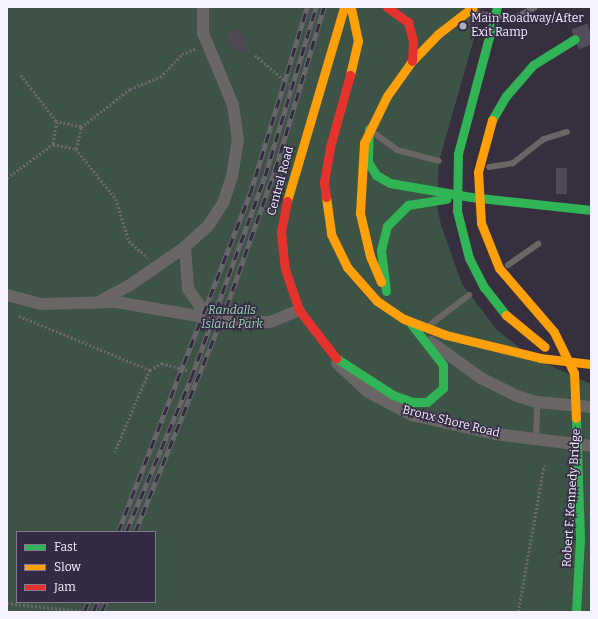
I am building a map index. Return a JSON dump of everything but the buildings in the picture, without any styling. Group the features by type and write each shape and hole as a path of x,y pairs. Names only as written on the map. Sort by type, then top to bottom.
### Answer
{"main road":[{"name":"Central Road","path":"330,354 299,310 285,269 283,218 344,7"},
{"path":"351,7 358,41 330,147 324,182 332,234 347,267 372,297 404,319 446,335 540,358 591,364"},
{"path":"388,7 408,22 413,41 412,61"},
{"path":"497,7 458,154 457,211 469,258 484,287 513,324 545,347 591,364"},
{"path":"330,354 393,395 412,402 427,402 443,388 445,374 440,358 386,291 370,256 360,213 360,168 369,129 412,61 470,9"},
{"path":"575,39 534,65 506,96 483,146 477,184 481,223 494,258 506,279 554,332 574,374 580,540"},
{"path":"369,129 368,162 383,180 471,197 591,210"},
{"path":"386,291 382,244 387,226 396,214 421,201 471,197"},
{"name":"Robert F. Kennedy Bridge","path":"590,412 591,393"},
{"name":"Robert F. Kennedy Bridge","path":"576,612 580,540 589,433"}],"street":[{"path":"100,301 157,267 185,246 208,226 223,203 232,176 238,139 233,105 203,32 203,7"},
{"path":"185,246 188,289 209,319"},
{"path":"7,295 42,304 100,301 209,319 260,324 299,310"},
{"path":"420,333 481,378 537,402 590,412"},
{"name":"Bronx Shore Road","path":"330,354 352,381 396,408 460,427 536,440 591,446"}],"lane":[{"path":"470,9 511,20 535,7"},
{"path":"369,129 397,150 439,161"},
{"path":"489,167 513,163 550,136 567,132"},
{"path":"508,265 538,244"},
{"path":"420,333 469,295"},
{"path":"536,440 537,402"}],"path":[{"path":"76,149 81,127 130,89 160,77 182,54 202,46"},
{"path":"255,55 289,84"},
{"path":"21,75 57,122 81,127"},
{"path":"7,178 52,144 57,122"},
{"path":"52,144 76,149 116,199 129,241 157,267"},
{"path":"19,316 150,370"},
{"path":"115,452 150,370 162,363 189,371"},
{"path":"518,612 544,465"},
{"path":"7,603 87,612"}],"green space":[{"name":"Randalls Island Park","path":"7,7 483,7 439,161 437,205 441,225 462,284 497,330 531,357 591,384 591,612 7,612"}],"tunnel":[{"path":"575,39 591,33"}],"railway":[{"path":"118,531 250,194 307,7"},
{"path":"126,531 191,378 265,176 316,7"},
{"path":"135,531 226,308 275,170 324,7"},
{"path":"84,612 88,603"},
{"path":"93,612 97,603"},
{"path":"101,612 106,603"}],"traffic: fast":[{"path":"497,7 458,154 457,211 469,258 484,287 506,315"},
{"path":"492,120 506,96 533,65 575,39"},
{"path":"369,129 368,162 376,175 390,183 471,197 591,210"},
{"path":"386,291 381,250 387,226 408,205 447,199"},
{"path":"336,358 393,395 412,402 427,402 443,388 443,365 409,321"},
{"path":"576,418 580,539"},
{"path":"576,612 580,539"}],"traffic: slow":[{"path":"287,201 344,7"},
{"path":"350,75 358,41 351,7"},
{"path":"381,282 370,256 360,213 364,143 387,96 412,61 438,34 473,7"},
{"path":"492,120 478,172 481,223 499,268 554,332 574,373 576,418"},
{"path":"326,197 331,234 347,267 377,301 404,319 446,335 540,358"},
{"path":"506,315 545,347"},
{"path":"540,358 591,364"}],"traffic: jam":[{"path":"387,7 408,22 413,41 412,61"},
{"path":"326,197 324,182 330,147 350,75"},
{"path":"287,201 281,232 285,269 299,310 336,358"}],"place":[{"name":"Main Roadway/After Exit Ramp","path":"463,26"}]}
